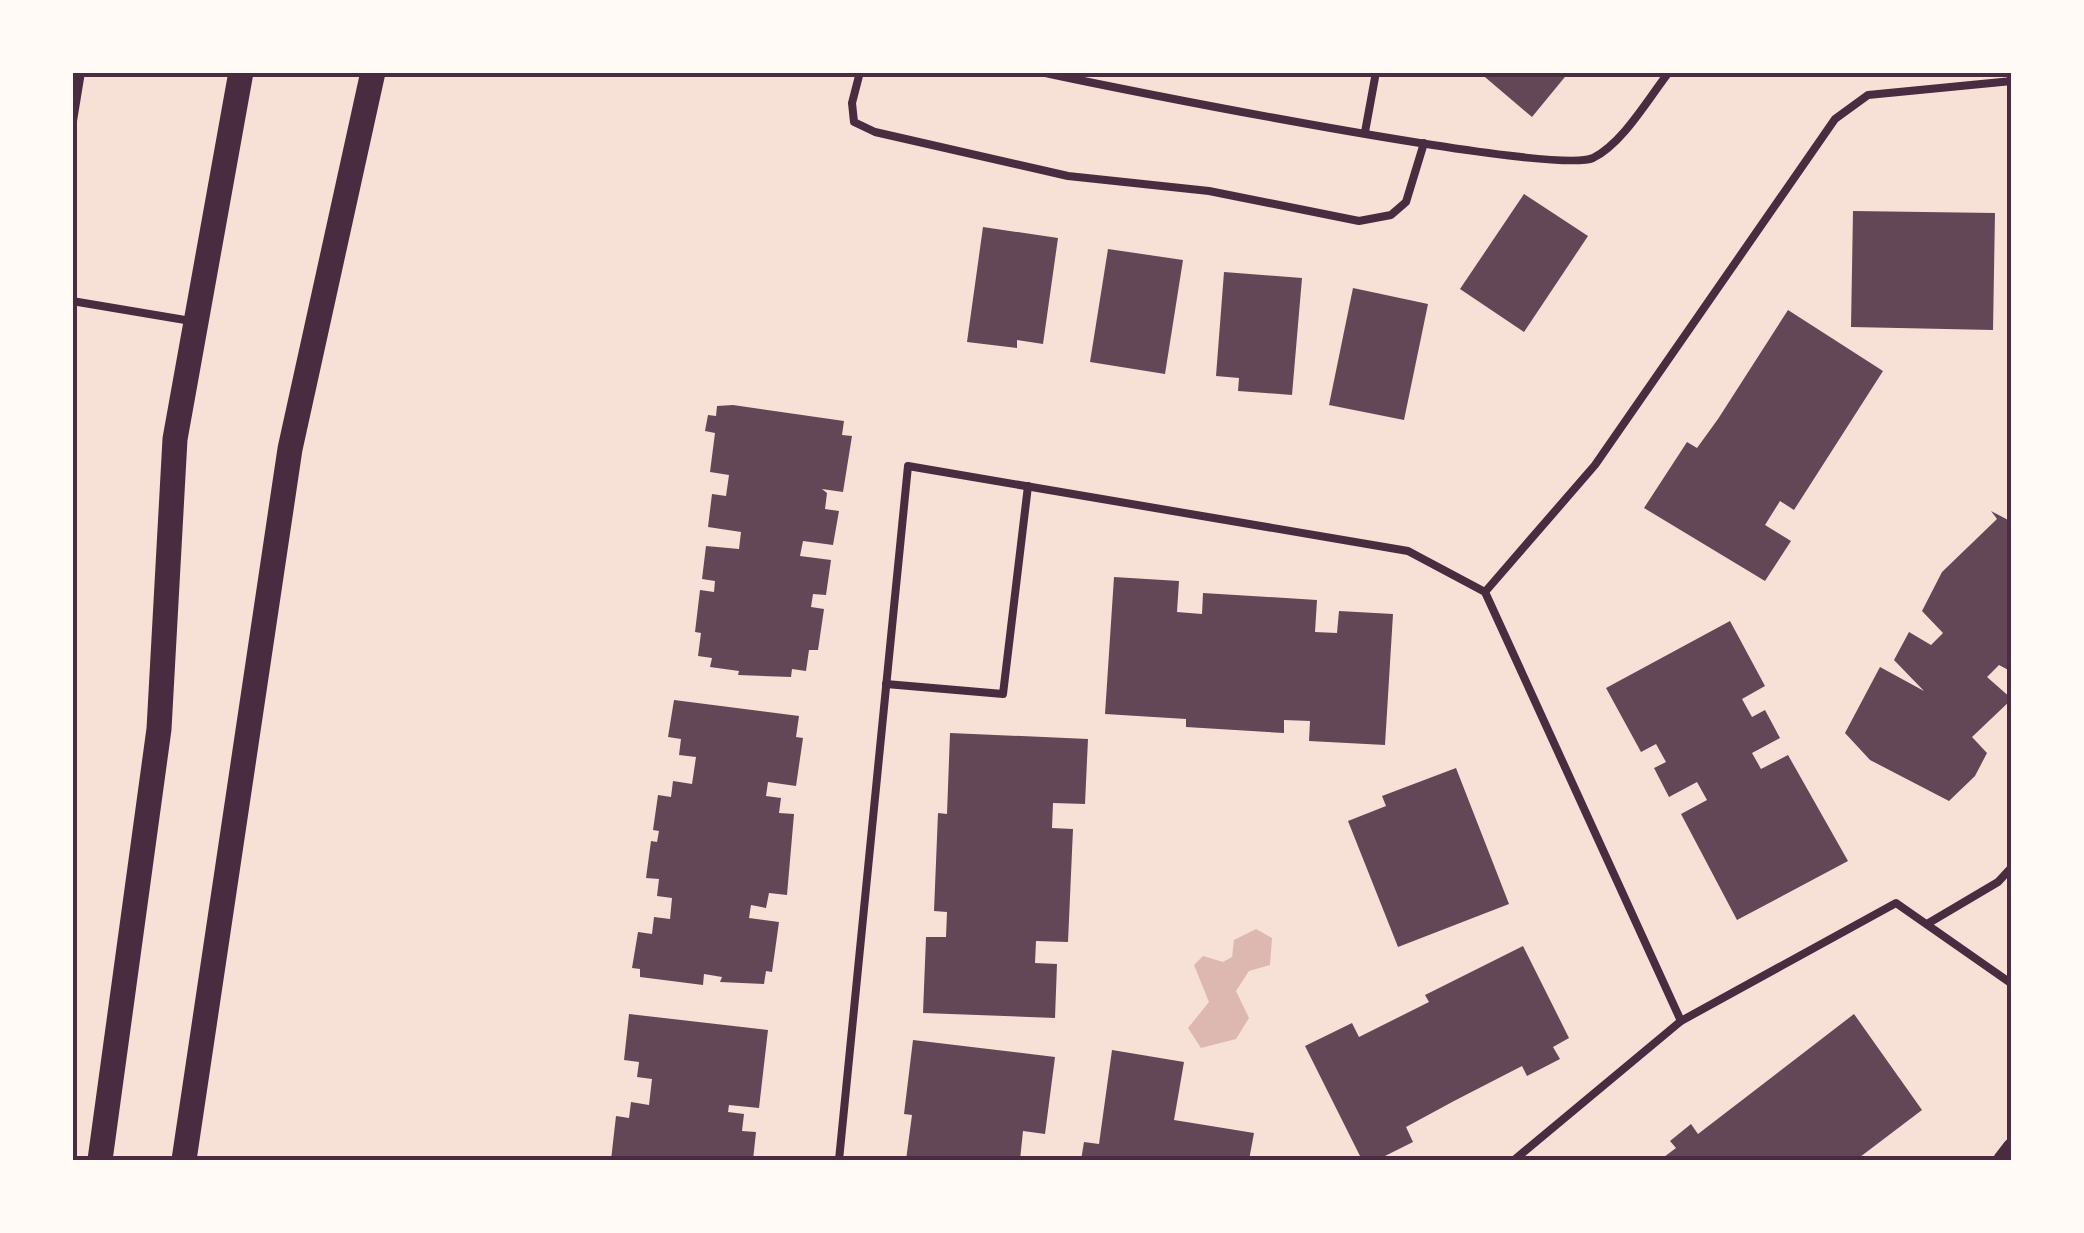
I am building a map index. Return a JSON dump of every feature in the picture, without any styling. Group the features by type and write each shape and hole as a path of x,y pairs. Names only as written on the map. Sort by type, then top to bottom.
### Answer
{"main road":[{"path":"100,1160 159,730 175,440 241,72"},
{"path":"184,1160 290,449 373,72"}],"street":[{"path":"2002,1160 2012,1147"}],"lane":[{"path":"72,128 81,72"},
{"path":"860,72 852,103 854,122 876,132 1068,176 1209,191 1359,220 1392,215 1406,202 1424,142"},
{"path":"1041,72 1365,132 1566,162 1590,159 1610,146 1669,72"},
{"path":"1365,132 1376,72"},
{"path":"1485,592 1595,465 1835,119 1868,95 2012,81"},
{"path":"72,301 196,322"},
{"path":"839,1160 908,466 1408,551 1485,592 1682,1021"},
{"path":"886,684 1004,694 1028,486"},
{"path":"1926,924 1998,882 2012,867"},
{"path":"1514,1160 1682,1021 1896,903 2012,984"}],"shaded area":[{"path":"1256,929 1272,938 1270,965 1249,971 1236,991 1249,1018 1236,1039 1201,1048 1188,1028 1209,1002 1194,965 1203,956 1223,962 1232,957 1234,940"}],"building":[{"path":"1479,72 1569,72 1532,117"},
{"path":"1524,194 1588,236 1524,332 1460,289"},
{"path":"1853,211 1995,213 1993,330 1851,327"},
{"path":"983,227 1058,238 1043,344 1017,340 1017,348 967,342"},
{"path":"1108,249 1183,260 1165,374 1090,362"},
{"path":"1224,272 1302,278 1292,395 1238,391 1239,378 1216,376"},
{"path":"1353,288 1428,304 1404,420 1329,405"},
{"path":"1788,310 1883,371 1794,510 1780,501 1765,525 1791,541 1765,581 1644,508 1687,442 1697,448"},
{"path":"717,406 844,421 842,435 852,436 843,492 822,489 827,493 825,509 839,511 833,545 803,541 800,556 831,560 826,595 813,594 811,607 824,609 818,650 809,650 806,671 792,669 791,677 738,675 739,671 710,667 712,658 698,656 701,633 695,632 700,590 714,592 715,581 702,579 706,546 739,549 741,532 708,527 712,494 726,496 729,475 710,472 715,433 705,431 708,415 716,416"},
{"path":"1991,511 2012,522 2012,672 1999,665 1987,677 2012,699 1972,737 1987,753 1975,776 1949,801 1870,760 1845,733 1880,667 1924,691 1894,660 1909,632 1931,645 1943,633 1922,611 1942,572 1997,519"},
{"path":"1114,577 1179,581 1177,612 1202,614 1203,593 1317,600 1315,632 1337,633 1339,611 1393,614 1385,745 1309,741 1310,721 1284,720 1284,733 1186,727 1186,719 1105,714"},
{"path":"1730,621 1765,686 1742,699 1752,717 1765,710 1780,738 1752,753 1761,769 1788,755 1848,861 1737,920 1681,814 1707,800 1697,782 1669,797 1654,768 1666,762 1656,744 1641,752 1606,688"},
{"path":"674,700 799,716 796,737 803,738 796,786 768,782 766,796 781,798 779,813 794,814 787,895 769,893 766,908 751,905 749,918 779,922 772,972 766,971 764,984 720,982 722,977 704,974 703,985 640,977 640,969 632,968 638,932 652,934 654,917 670,919 672,898 657,896 659,879 646,878 651,841 657,842 659,831 653,830 658,795 671,797 673,781 692,784 696,757 679,755 681,739 668,737"},
{"path":"950,733 1088,739 1085,804 1053,803 1052,828 1073,829 1068,942 1036,941 1035,963 1057,964 1055,1018 923,1013 926,937 946,937 947,912 934,911 938,813 947,814"},
{"path":"1456,768 1509,904 1398,947 1348,821 1386,806 1382,796"},
{"path":"1523,946 1569,1038 1553,1047 1560,1059 1527,1076 1522,1066 1406,1127 1413,1142 1377,1160 1362,1160 1305,1046 1352,1023 1359,1037 1429,1002 1425,995"},
{"path":"629,1014 768,1030 759,1108 729,1105 728,1112 744,1114 742,1131 756,1132 753,1160 611,1160 616,1116 629,1118 631,1102 649,1105 652,1079 637,1077 639,1062 624,1060"},
{"path":"1854,1014 1922,1110 1860,1157 1863,1160 1660,1160 1676,1148 1670,1141 1691,1124 1698,1134"},
{"path":"913,1040 1055,1057 1045,1134 1023,1131 1020,1160 906,1160 912,1115 904,1114"},
{"path":"1112,1050 1184,1062 1174,1120 1254,1133 1249,1160 1081,1160 1084,1142 1099,1144"}]}
